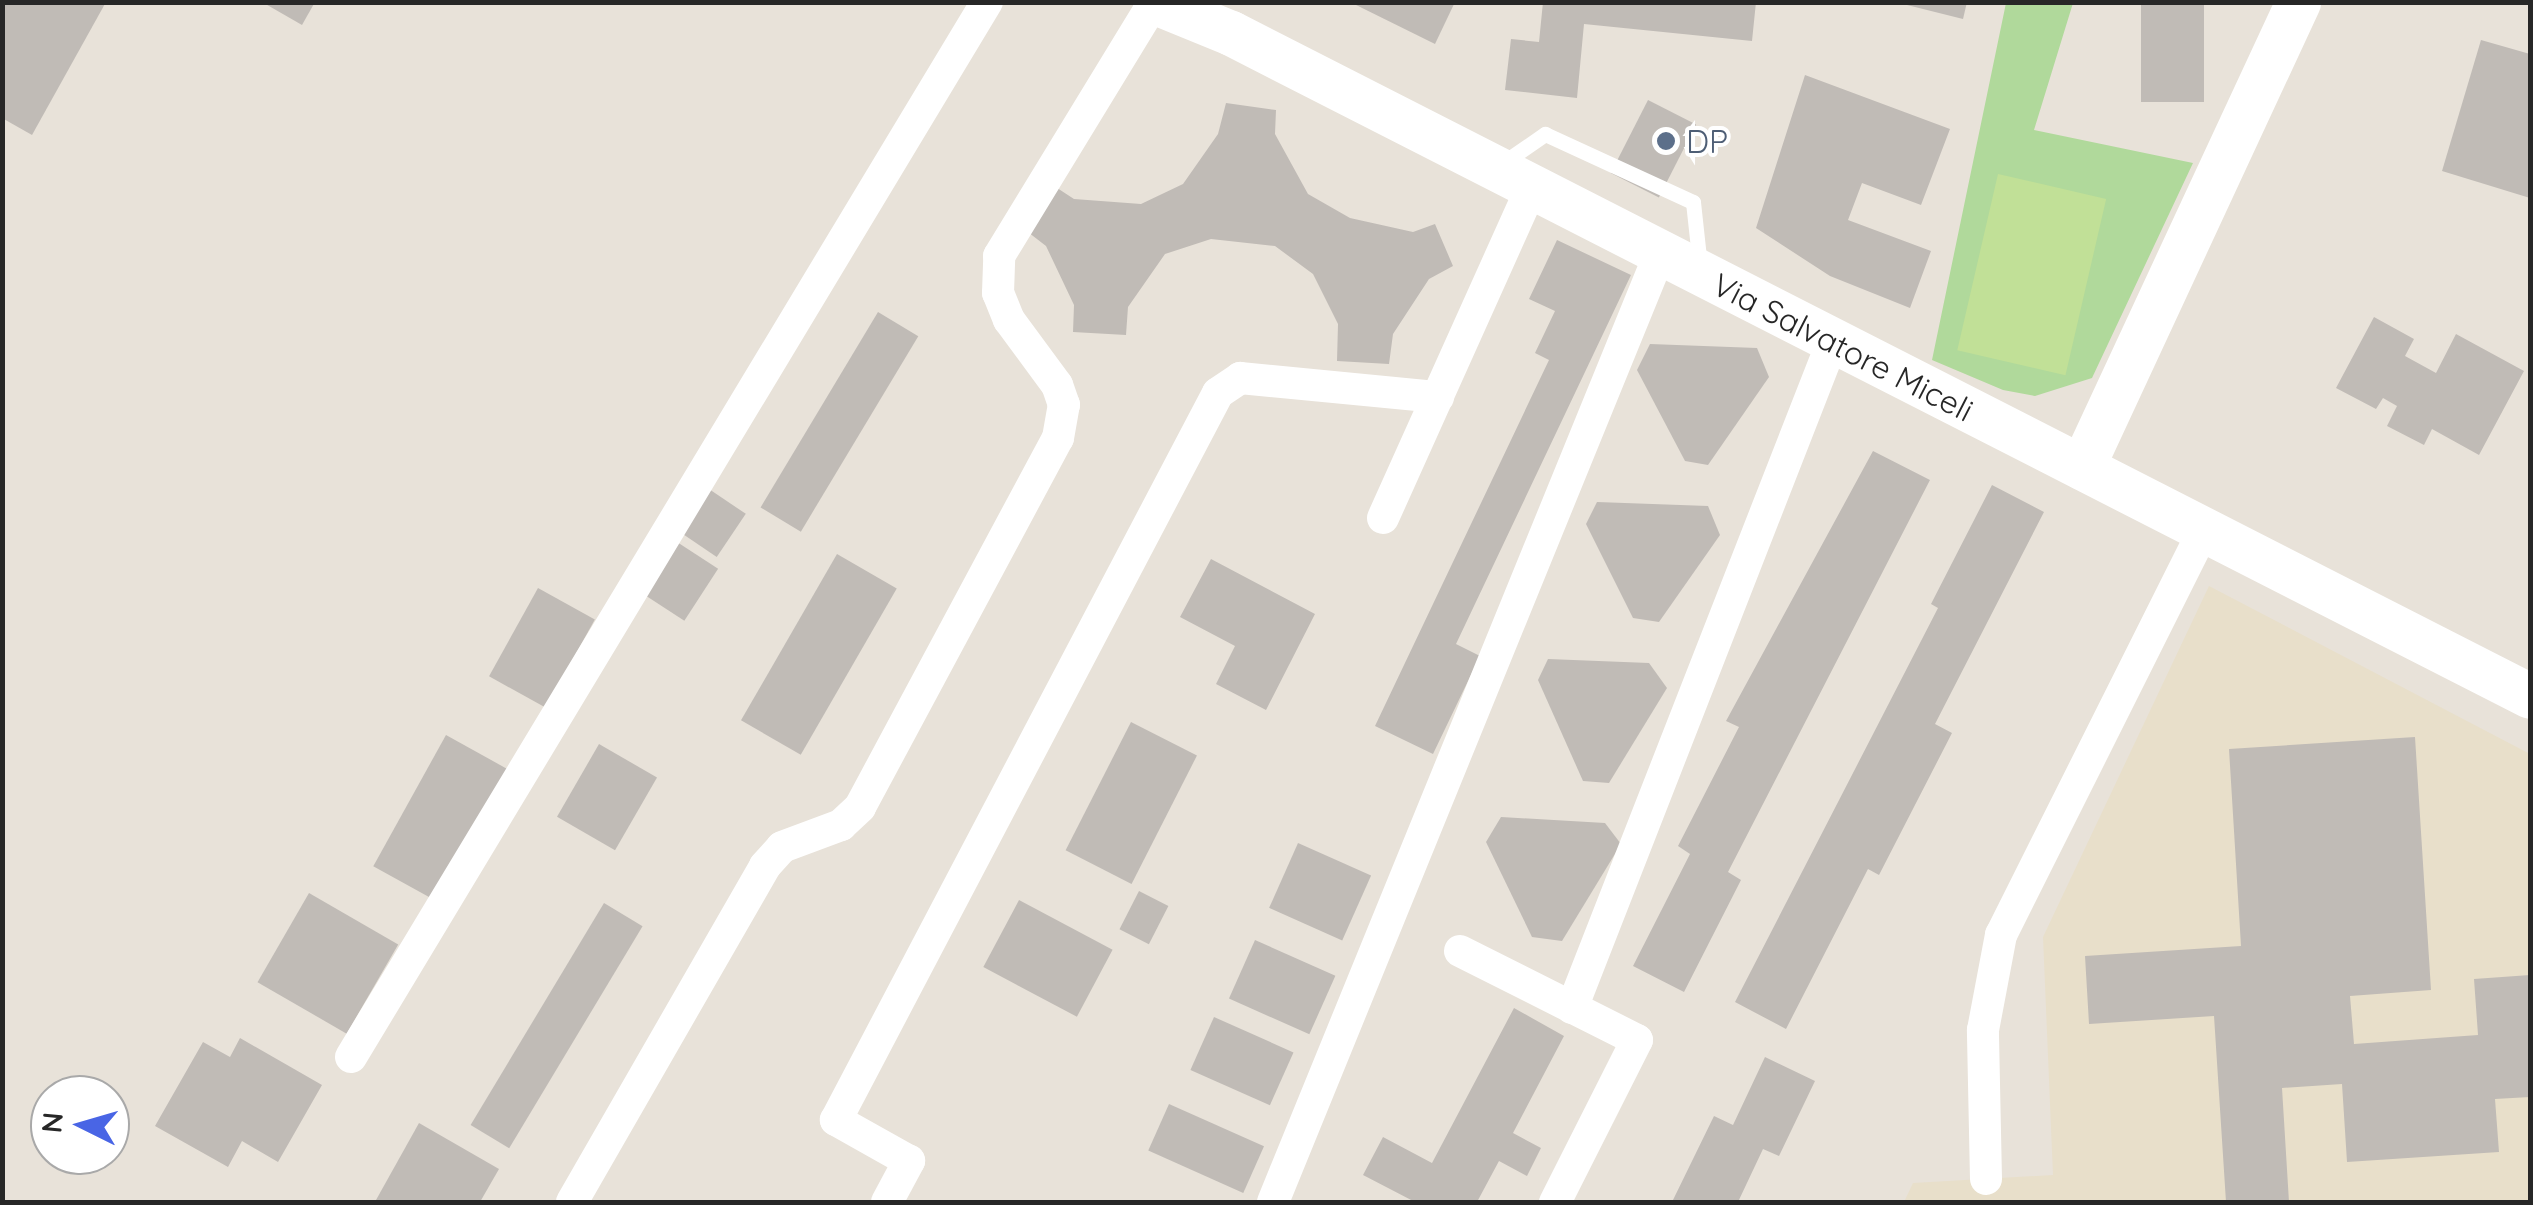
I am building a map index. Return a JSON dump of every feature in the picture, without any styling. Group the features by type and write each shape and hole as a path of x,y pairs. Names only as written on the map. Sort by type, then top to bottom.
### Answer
{"street":[{"path":"352,1058 987,2"},
{"path":"572,1202 764,866 782,847 841,825 860,806 1058,438 1064,405 1010,320 998,293 999,256 1154,2"},
{"name":"Via Salvatore Miceli","path":"1154,2 1231,33 1832,344 2530,696"},
{"path":"2082,468 2298,2"},
{"path":"1383,518 1438,397 1514,178"},
{"path":"1273,1202 1660,253"},
{"path":"1572,1008 1832,344"},
{"path":"887,1202 909,1161 836,1120 1218,393 1240,378 1438,397"},
{"path":"1986,1179 1983,1030 2001,936 2204,530"},
{"path":"1460,951 1638,1040 1555,1202"}],"lane":[{"path":"1514,178 1545,134 1693,202 1702,275"}],"shaded area":[{"path":"2209,586 2530,754 2530,1202 1904,1202 1913,1183 2053,1175 2043,937"}],"green space":[{"path":"2006,3 2073,3 2034,130 2193,163 2092,378 2035,396 2003,390 1932,360"},
{"path":"1998,174 2106,199 2065,375 1957,350"}],"building":[{"path":"2,2 106,2 32,135 2,118"},
{"path":"262,2 315,2 302,25"},
{"path":"1350,2 1455,2 1435,44"},
{"path":"1543,2 1756,2 1752,41 1584,24 1577,98 1505,90 1511,39 1539,42"},
{"path":"1895,2 1967,2 1963,19"},
{"path":"2141,2 2204,2 2204,102 2141,102"},
{"path":"2481,40 2530,54 2530,198 2442,171"},
{"path":"1805,75 1950,129 1921,205 1862,183 1848,220 1931,251 1910,308 1830,276 1756,228"},
{"path":"1648,100 1696,125 1659,198 1611,173"},
{"path":"1226,103 1276,110 1275,134 1308,194 1350,218 1413,232 1435,224 1453,266 1429,279 1393,334 1389,364 1337,361 1338,324 1313,274 1275,246 1211,239 1165,254 1128,307 1126,335 1073,332 1074,305 1046,246 1024,229 1051,184 1074,199 1141,204 1183,184 1218,134"},
{"path":"1557,240 1631,275 1456,644 1480,656 1433,754 1375,726 1549,360 1535,353 1555,311 1529,299"},
{"path":"878,312 918,336 801,532 761,507"},
{"path":"2374,317 2414,339 2405,356 2436,373 2456,334 2524,371 2479,455 2432,429 2424,445 2387,426 2397,406 2383,398 2376,409 2336,388"},
{"path":"1650,344 1757,348 1769,377 1708,465 1685,461 1637,370"},
{"path":"1873,451 1930,480 1728,872 1741,880 1684,992 1633,966 1690,854 1678,846 1739,727 1726,721"},
{"path":"1992,485 2044,512 1935,724 1952,733 1879,875 1868,869 1786,1029 1735,1002 1938,608 1931,604"},
{"path":"706,487 746,514 717,557 677,530"},
{"path":"1597,502 1708,506 1720,535 1659,622 1633,618 1586,524"},
{"path":"677,542 718,569 684,621 643,594"},
{"path":"837,554 897,588 801,755 741,720"},
{"path":"1211,559 1315,614 1266,710 1216,684 1235,646 1180,617"},
{"path":"538,588 595,620 546,708 489,676"},
{"path":"1548,659 1649,663 1667,688 1609,783 1583,781 1538,680"},
{"path":"1131,722 1197,756 1132,884 1066,850"},
{"path":"446,735 508,769 435,901 373,866"},
{"path":"2415,737 2431,990 2350,996 2354,1044 2478,1035 2474,979 2530,975 2530,1097 2495,1099 2499,1152 2347,1162 2342,1084 2282,1088 2289,1202 2226,1202 2214,1016 2089,1024 2085,956 2241,946 2229,749"},
{"path":"599,744 657,778 615,850 557,817"},
{"path":"1501,817 1605,823 1621,844 1562,941 1532,937 1486,842"},
{"path":"1298,843 1371,876 1342,940 1269,908"},
{"path":"1139,891 1168,906 1149,944 1119,929"},
{"path":"309,893 398,944 347,1034 258,982"},
{"path":"1019,900 1113,950 1077,1017 983,967"},
{"path":"604,903 643,926 509,1148 471,1125"},
{"path":"1255,940 1335,976 1309,1034 1229,998"},
{"path":"1514,1008 1564,1036 1513,1133 1541,1148 1527,1176 1499,1161 1477,1202 1415,1202 1363,1175 1383,1137 1432,1163"},
{"path":"1214,1017 1293,1052 1270,1105 1190,1070"},
{"path":"240,1038 322,1085 278,1162 242,1141 228,1167 155,1126 203,1042 230,1057"},
{"path":"1765,1057 1815,1081 1779,1156 1763,1149 1738,1202 1672,1202 1714,1116 1733,1125"},
{"path":"1169,1104 1264,1146 1243,1193 1148,1151"},
{"path":"419,1123 499,1169 480,1202 376,1200"}],"place":[{"name":"DP","path":"1666,141"}]}
